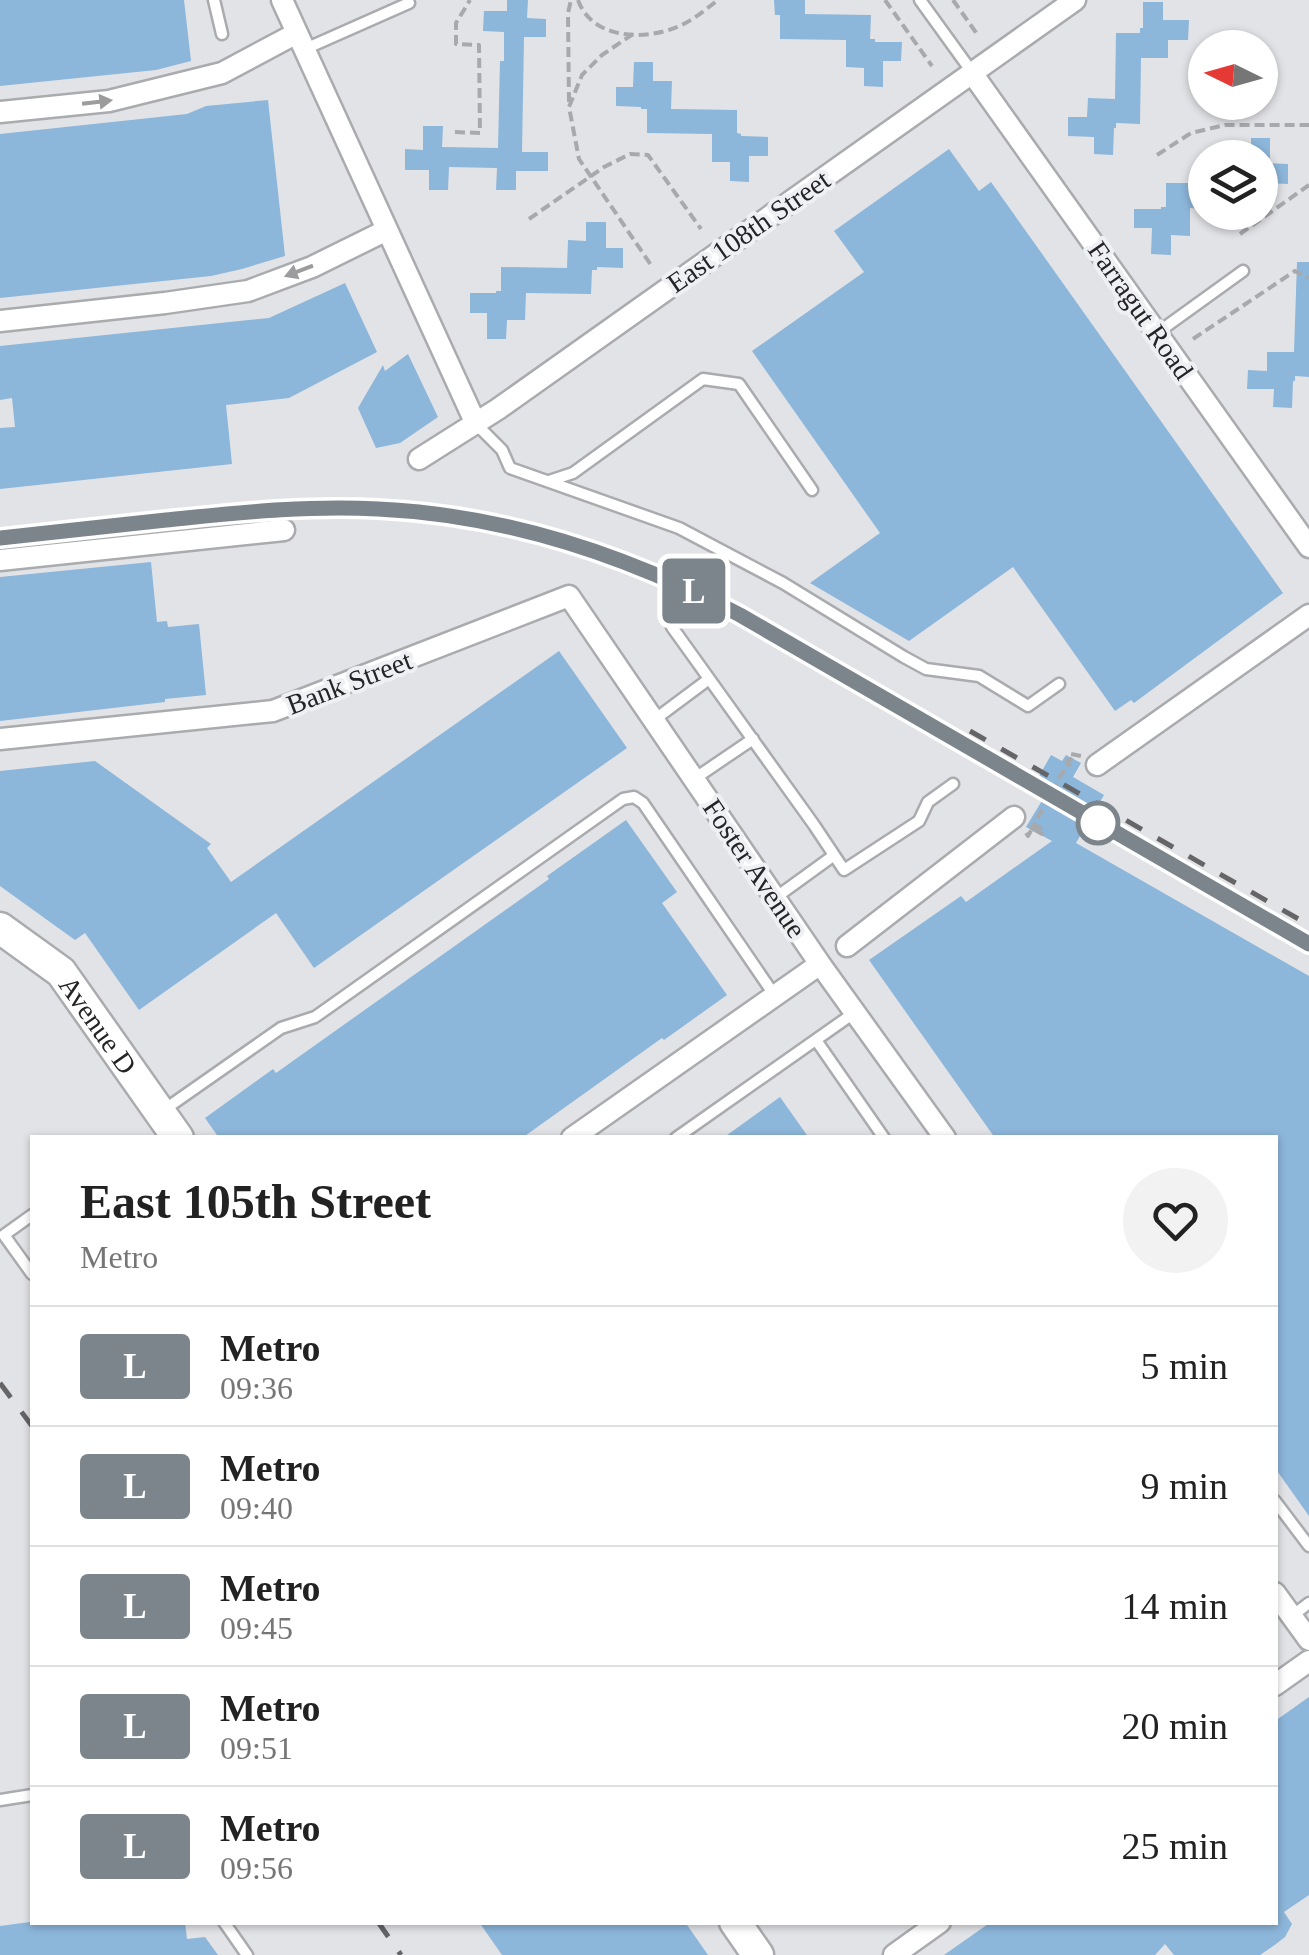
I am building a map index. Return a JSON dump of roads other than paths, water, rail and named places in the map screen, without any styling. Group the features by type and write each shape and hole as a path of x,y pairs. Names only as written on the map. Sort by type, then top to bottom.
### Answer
{"main road":[{"name":"Avenue D","path":"0,928 61,972 169,1125"},
{"path":"737,1925 758,1955"}],"street":[{"path":"282,0 476,424"},
{"name":"East 108th Street","path":"419,459 476,424 1075,0"},
{"path":"0,112 109,101 222,73 301,41"},
{"name":"Farragut Road","path":"972,73 1309,546"},
{"path":"0,321 248,291 312,267 387,230"},
{"path":"0,560 284,530"},
{"name":"Foster Avenue","path":"569,596 820,964 944,1135"},
{"name":"Bank Street","path":"0,739 273,711 569,596"},
{"path":"1097,764 1309,615"},
{"path":"848,946 1027,825"},
{"path":"576,1135 820,964"},
{"path":"1278,1597 1309,1640"},
{"path":"1278,1683 1309,1661"},
{"path":"894,1955 936,1925"}],"lane":[{"path":"214,0 222,34"},
{"path":"920,0 972,73"},
{"path":"301,41 409,3"},
{"path":"1157,333 1243,271"},
{"path":"548,482 573,473 703,379 739,384 812,490"},
{"path":"476,424 502,450 510,468 679,528 783,583 926,669 979,676 1028,706 1059,684"},
{"path":"672,626 844,870 919,821 928,802 952,784"},
{"path":"654,721 709,678"},
{"path":"694,779 753,739"},
{"path":"169,1125 280,1028 315,1017 608,809 634,796 643,802 775,996"},
{"path":"775,898 833,856"},
{"path":"680,1135 855,1012"},
{"path":"816,1040 882,1135"},
{"path":"30,1216 4,1235 30,1271"},
{"path":"1278,1505 1309,1546"},
{"path":"1292,1616 1309,1603"},
{"path":"0,1800 30,1795"},
{"path":"226,1925 246,1955"}],"railway":[{"path":"0,538 250,512 352,508 473,520 565,542 654,574 740,615 1309,944"},
{"path":"970,731 1309,925"},
{"path":"0,1383 30,1423"},
{"path":"380,1925 401,1955"}],"metro line":[{"name":"L","path":"0,538 278,510 379,509 498,524 597,551 668,578 740,615 1309,944"}]}
